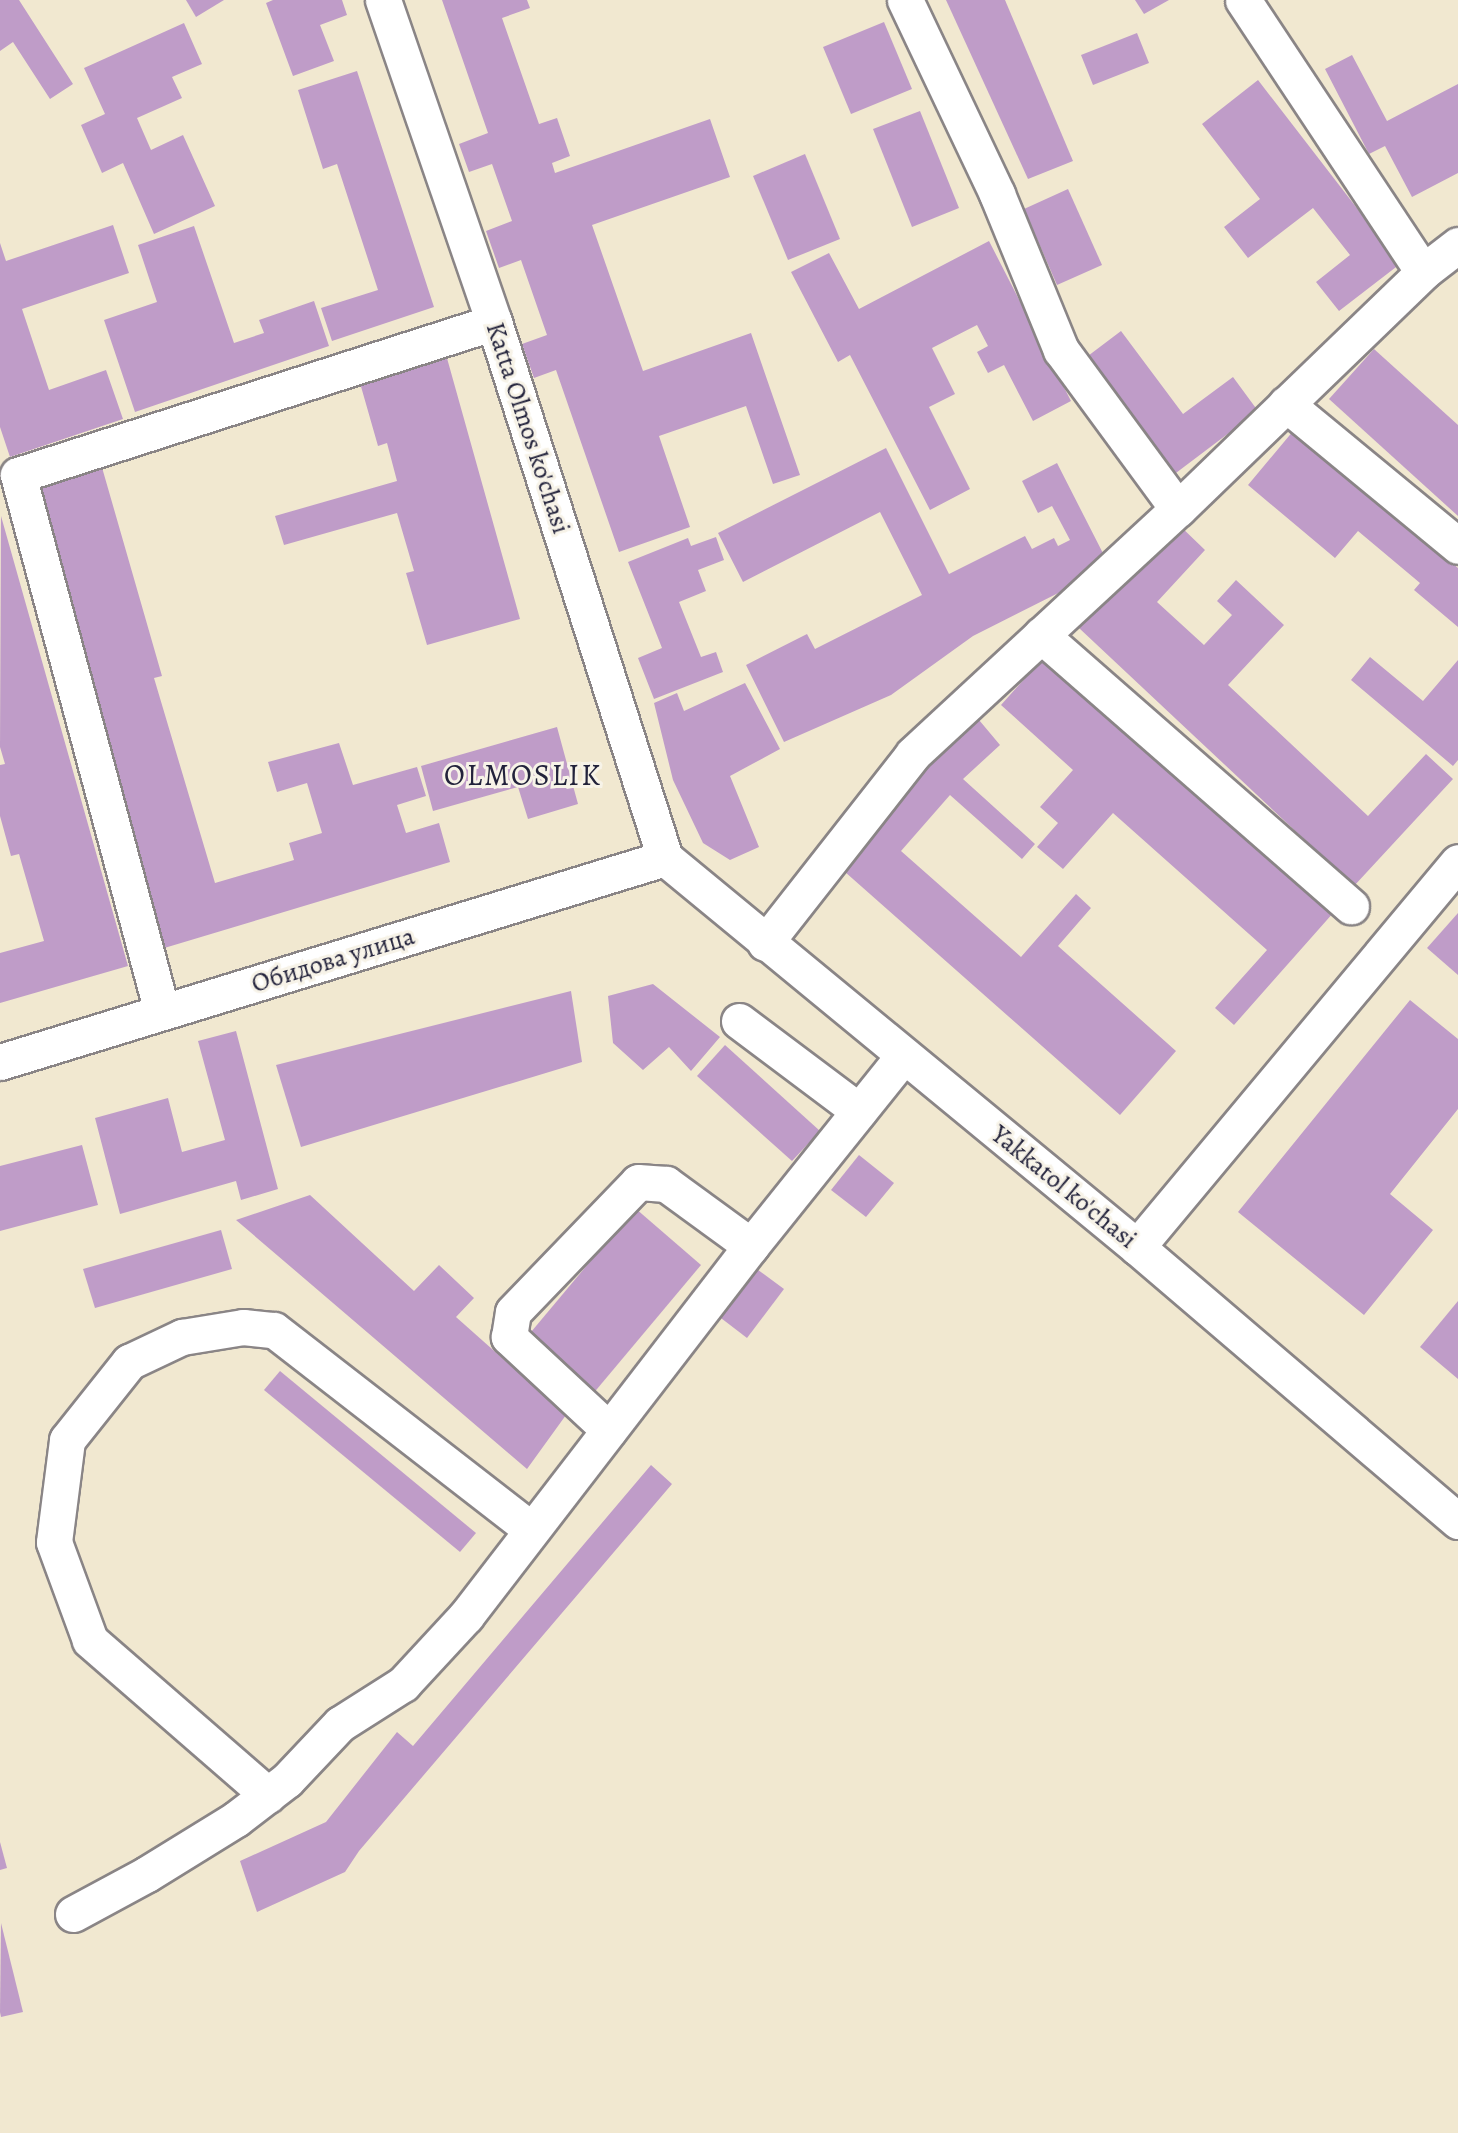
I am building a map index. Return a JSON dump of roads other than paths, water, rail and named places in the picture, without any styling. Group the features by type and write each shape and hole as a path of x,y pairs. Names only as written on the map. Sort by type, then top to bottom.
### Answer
{"street":[{"name":"Katta Olmos ko'chasi","path":"383,0 494,322 665,858"},
{"path":"905,0 997,194 1061,350 1178,509"},
{"path":"1243,0 1423,272"},
{"path":"765,943 912,754 1178,509 1423,272 1458,246"},
{"path":"162,1012 18,475 494,322"},
{"path":"1286,404 1458,546"},
{"path":"1041,635 1351,905"},
{"name":"Yakkatol ko'chasi","path":"665,858 1137,1247 1458,1521"},
{"name":"Обидова улица","path":"0,1062 665,858"},
{"path":"1137,1247 1458,862"},
{"path":"739,1021 859,1111"},
{"path":"73,1914 147,1874 236,1819 287,1780 340,1724 403,1684 466,1616 751,1246 903,1056"},
{"path":"610,1430 509,1337 513,1312 638,1182 666,1184 751,1246"},
{"path":"268,1795 90,1640 54,1542 66,1440 129,1362 182,1337 243,1327 274,1330 532,1530"}],"district":[{"name":"OLMOSLIK","path":"523,775"}]}
